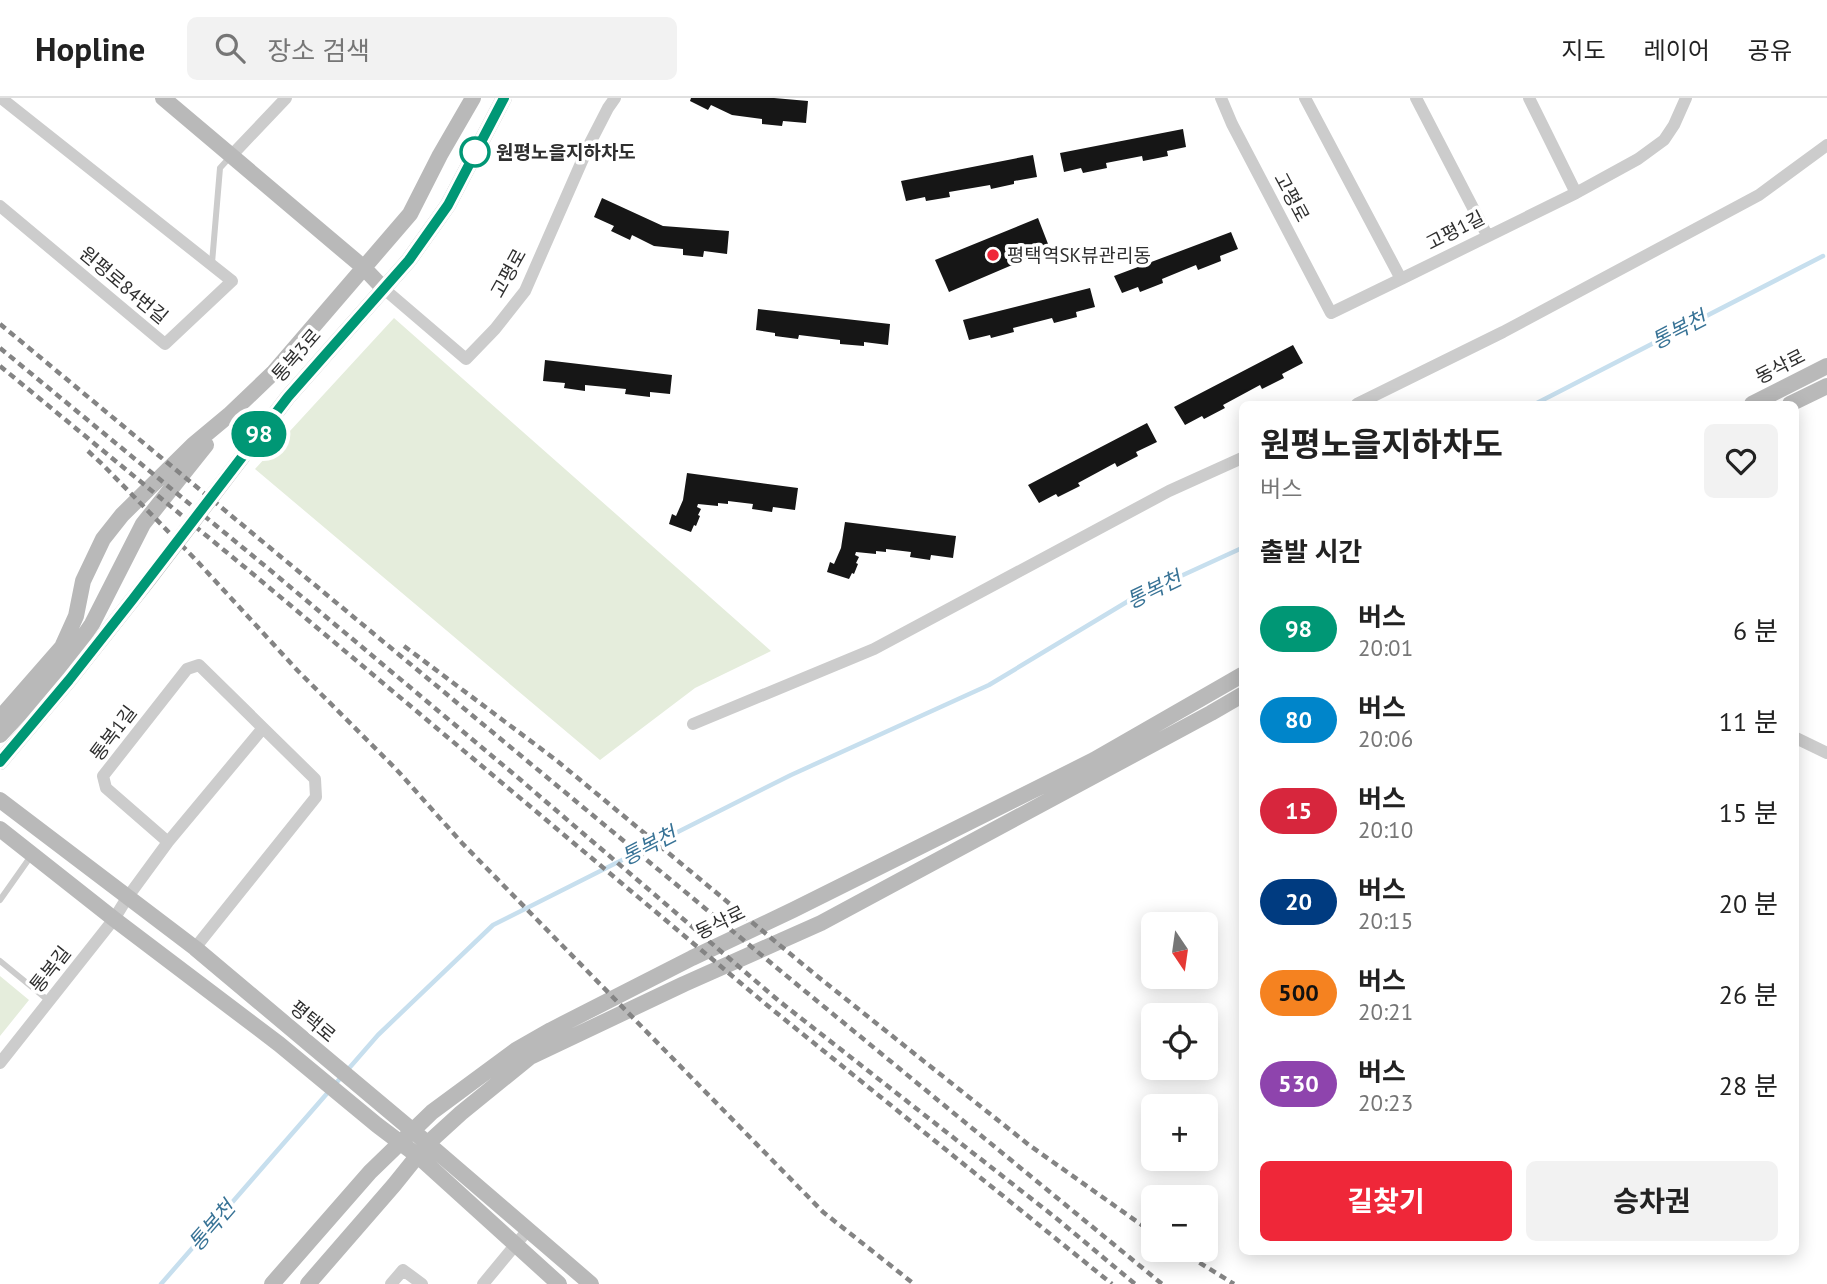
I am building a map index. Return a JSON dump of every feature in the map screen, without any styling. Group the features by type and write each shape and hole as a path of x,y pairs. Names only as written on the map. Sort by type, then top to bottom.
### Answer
{"street":[{"name":"원평로84번길","path":"0,206 165,344 232,281 1,98"},
{"path":"163,98 363,267 383,288"},
{"path":"231,156 286,98"},
{"name":"통복3로","path":"0,718 62,647 76,616 83,581 103,539 122,515 193,445 274,372 410,214 473,98"},
{"name":"통복3로","path":"0,762 141,589 288,397 409,260 448,205 503,98"},
{"name":"고평로","path":"383,288 466,359 495,329 524,291 589,145 615,98"},
{"name":"고평로","path":"1221,98 1331,313"},
{"path":"1305,98 1401,279"},
{"path":"1416,98 1487,235"},
{"path":"1529,98 1576,193"},
{"name":"고평1길","path":"1331,313 1576,193 1638,159 1664,140 1686,98"},
{"path":"1363,401 1503,332 1759,195 1827,145"},
{"name":"동삭로","path":"1758,401 1827,366"},
{"name":"동삭로","path":"1796,401 1827,386"},
{"path":"0,735 60,670 92,624 143,524 229,415"},
{"path":"694,724 874,649 1169,491 1239,459"},
{"name":"통복1길","path":"168,842 106,788 103,776 187,669 199,665 315,779 316,797 195,948"},
{"name":"동삭로","path":"272,1284 370,1172 432,1112 516,1050 692,958 1094,760 1239,677"},
{"path":"308,1284 423,1150 461,1113 530,1057 821,923 1239,697"},
{"path":"168,842 263,728"},
{"path":"1799,739 1827,753"},
{"name":"평택로","path":"0,800 195,948 413,1131 423,1150 516,1246 559,1284"},
{"name":"평택로","path":"0,829 279,1044 377,1125 401,1143 423,1150 591,1284"},
{"name":"통복길","path":"0,1063 114,919 168,842"},
{"path":"483,1284 527,1231"},
{"path":"391,1284 403,1270 422,1284"}],"lane":[{"path":"212,263 220,168 231,156"},
{"path":"0,900 32,854"},
{"path":"0,961 49,1001"}],"green space":[{"path":"394,318 771,651 695,688 600,760 255,469"},
{"path":"0,976 29,1000 0,1036"}],"building":[{"path":"691,98 774,98 808,101 806,123 783,121 782,126 762,124 762,119 732,115 711,105 708,110 690,101"},
{"path":"1183,129 1186,147 1167,151 1168,156 1143,161 1142,156 1106,163 1107,168 1083,173 1081,168 1064,172 1060,153"},
{"path":"1033,155 1037,177 991,189 990,185 949,192 950,197 926,201 925,197 906,201 901,181"},
{"path":"602,198 663,226 729,231 727,254 704,251 703,257 683,255 683,249 654,246 632,235 630,240 611,231 614,226 594,217"},
{"name":"평택역SK뷰관리동","path":"1038,218 1050,249 949,292 935,260"},
{"path":"1231,232 1238,249 1220,256 1221,261 1198,270 1196,265 1162,279 1163,283 1140,292 1138,287 1122,293 1114,276"},
{"path":"1090,288 1095,307 1076,312 1077,317 1054,323 1052,318 1013,328 1014,332 969,340 963,320"},
{"path":"758,309 890,324 888,345 864,342 864,346 840,344 840,340 799,335 798,339 775,336 775,333 756,330"},
{"path":"1293,345 1303,363 1282,374 1284,378 1262,389 1260,385 1223,405 1225,408 1185,425 1174,407"},
{"path":"545,360 672,375 670,394 650,392 650,397 625,394 626,389 585,385 585,391 564,388 565,383 543,381"},
{"path":"1147,423 1157,442 1136,452 1138,456 1117,467 1115,463 1078,483 1080,486 1039,503 1028,485"},
{"path":"687,473 798,488 795,510 773,507 772,512 752,509 753,504 728,501 728,504 718,503 718,506 698,504 697,507 701,509 698,515 700,516 691,532 669,524 672,514 676,516 683,500"},
{"path":"845,522 956,536 953,558 931,555 930,560 910,557 911,552 886,549 886,552 876,551 876,554 856,552 855,555 859,557 856,563 858,564 849,579 827,572 830,562 834,564 841,548"}],"waterway":[{"name":"통복천","path":"1541,401 1823,256"},
{"name":"통복천","path":"161,1284 378,1035 493,925 791,775 989,685 1135,597 1239,549"}],"railway":[{"path":"0,324 1162,1284"},
{"path":"0,348 516,776 779,1001 1056,1218 1135,1284"},
{"path":"0,366 253,574 768,1006 1112,1284"},
{"path":"88,451 196,560 298,671 396,769 462,843 823,1212 914,1284"},
{"path":"404,646 556,760 817,976 1029,1145 1141,1224"},
{"path":"1198,1262 1234,1284"}],"bus line":[{"name":"98","path":"0,762 133,599 288,397 409,260 448,205 504,98"}],"place":[{"name":"원평노을지하차도","path":"475,152"},
{"name":"평택역SK뷰관리동","path":"993,255"}]}
